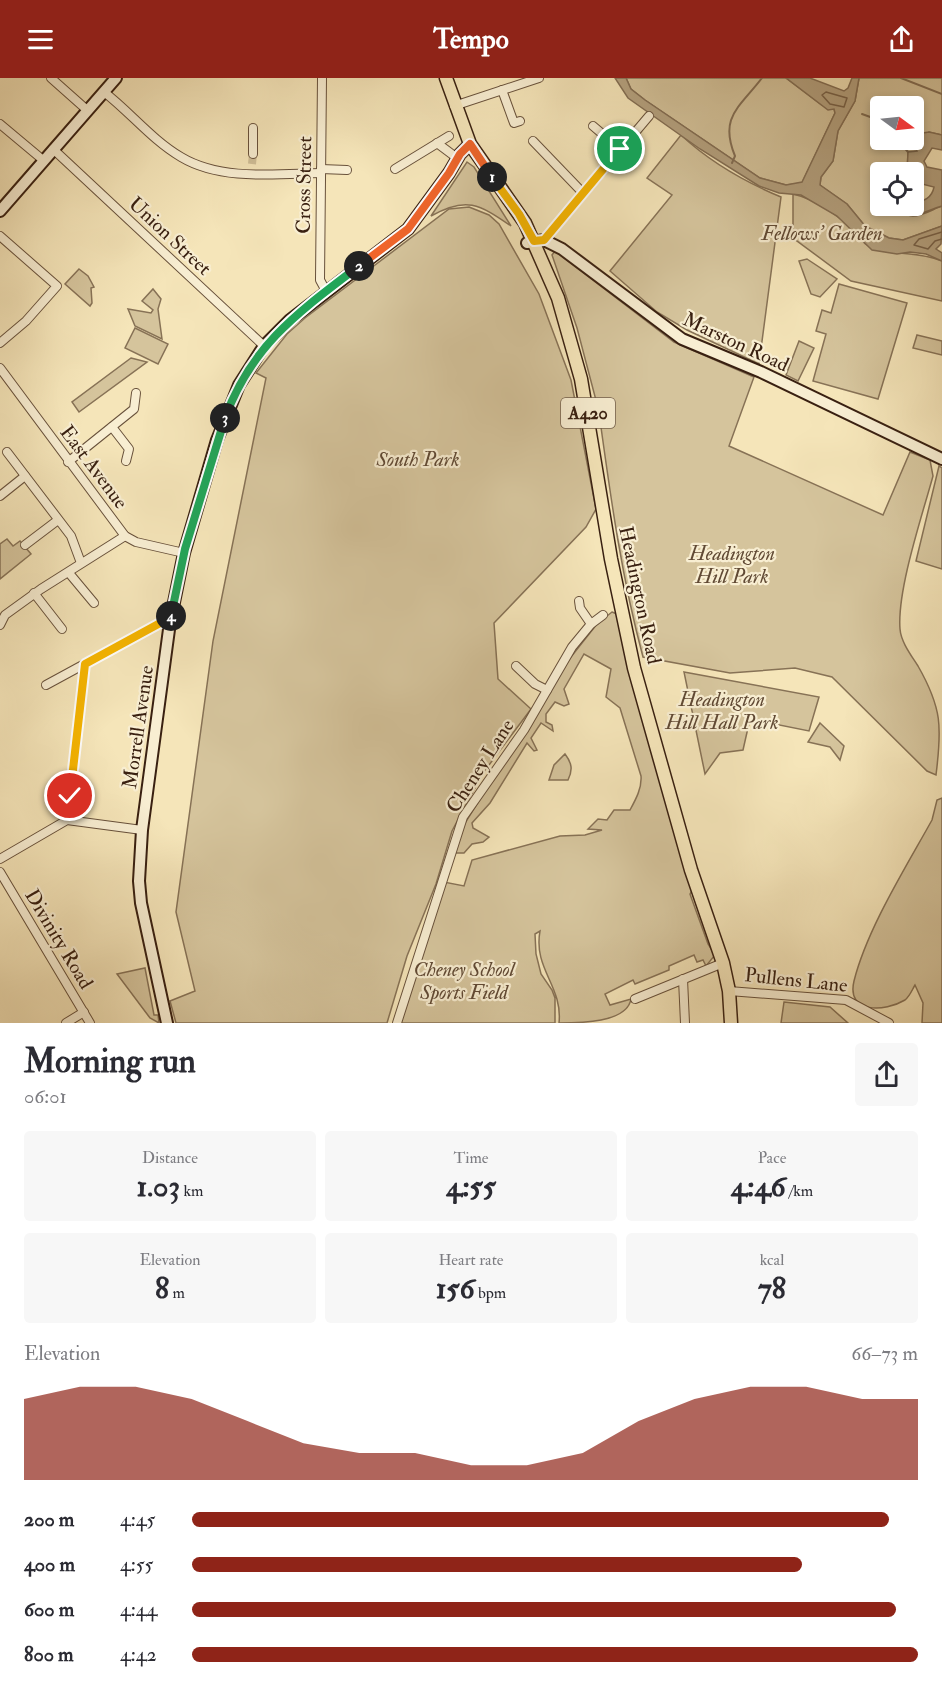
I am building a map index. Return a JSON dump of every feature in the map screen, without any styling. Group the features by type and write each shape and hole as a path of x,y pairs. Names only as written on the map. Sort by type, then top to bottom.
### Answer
{"main road":[{"name":"A420","path":"446,78 454,106 470,144 535,241"},
{"name":"Headington Road","path":"535,241 558,298 572,345 589,414 612,568 634,668 691,870 723,963 729,991 731,1023"}],"street":[{"path":"51,78 87,110"},
{"path":"0,211 116,78"},
{"name":"Cross Street","path":"322,78 320,280 326,291"},
{"path":"454,106 539,78"},
{"path":"502,90 514,123 520,121"},
{"path":"104,92 183,158 212,170 252,174 347,170"},
{"path":"535,241 583,193 649,116"},
{"path":"0,124 43,160"},
{"path":"593,126 620,149"},
{"path":"253,128 253,154"},
{"path":"395,169 449,136"},
{"path":"533,141 583,193"},
{"path":"436,143 457,158"},
{"name":"Morrell Avenue","path":"167,1023 141,903 139,881 142,830 170,622 184,553 204,479 231,401 264,346 290,320 408,229 457,158 470,144"},
{"name":"Union Street","path":"53,149 264,346"},
{"path":"252,164 252,174"},
{"path":"0,236 57,286 26,321 0,343"},
{"name":"Marston Road","path":"535,241 562,249 682,339 761,372 942,459"},
{"name":"East Avenue","path":"0,368 125,536 136,542 184,553"},
{"path":"68,462 134,409 136,393"},
{"path":"112,427 129,448 126,461"},
{"path":"7,452 71,536 81,563"},
{"path":"0,496 25,476"},
{"path":"25,545 58,520"},
{"path":"0,625 5,615 34,593 125,536"},
{"path":"69,573 94,603"},
{"path":"34,593 62,629"},
{"path":"579,601 580,608 591,624"},
{"name":"Cheney Lane","path":"397,1023 463,817 524,730 572,647 591,624 603,615"},
{"path":"46,685 162,622 170,622"},
{"path":"67,820 85,664"},
{"path":"516,666 536,684 547,690"},
{"path":"0,859 67,820 142,830"},
{"name":"Divinity Road","path":"0,872 90,1023"},
{"path":"635,999 723,963"},
{"path":"683,979 686,1023"},
{"name":"Pullens Lane","path":"729,991 846,1000 889,1023"},
{"path":"66,1023 84,1012"}],"green space":[{"path":"626,78 786,78 822,105 834,108 835,113 802,183 786,185 760,178 645,100 631,89"},
{"path":"859,78 942,78 942,135 929,132 924,140 924,96 870,96 870,150 918,150 908,153 908,162 870,162 870,216 924,216 942,206 942,226 903,240 889,238 865,226 847,204 820,185 821,177 833,161 838,131 855,101"},
{"path":"681,135 728,170 781,197 759,364 687,330 657,312 610,271 672,195 647,178"},
{"path":"467,162 474,167 511,226 490,212 472,205 454,206 431,216"},
{"name":"Fellows' Garden","path":"793,194 818,204 835,215 869,246 942,261 942,301 851,281 793,238"},
{"name":"South Park","path":"469,207 489,215 499,224 539,294 571,380 596,509 586,527 494,623 498,679 531,709 483,773 452,831 436,884 407,956 387,1023 176,1023 170,1001 195,991 176,912 213,641 266,378 256,373 287,334 305,318 449,209"},
{"name":"Headington Hill Park","path":"555,251 674,342 754,377 729,446 883,515 910,452 930,460 933,476 906,574 902,594 900,629 904,644 926,681 936,706 939,744 936,775 927,771 832,677 795,668 730,673 643,657 629,598 608,480 600,420 603,414 598,408 577,328 552,255"},
{"path":"807,259 837,279 820,297 811,294 799,261"},
{"path":"79,269 88,276 94,287 91,288 92,303 90,306 65,284"},
{"path":"839,284 907,303 878,399 813,381 826,334 816,331 822,310 831,313"},
{"path":"153,289 161,299 158,309 162,339 135,326 128,309 151,313 153,310 142,301"},
{"path":"135,328 168,344 158,364 125,348"},
{"path":"917,335 942,341 942,355 913,348"},
{"path":"799,341 814,348 798,381 786,375"},
{"path":"131,358 147,362 79,412 72,402"},
{"path":"939,466 942,468 942,569 916,561"},
{"path":"7,539 13,546 20,541 31,554 0,579 0,544"},
{"name":"Cheney School Sports Field","path":"612,612 617,614 693,889 690,894 708,944 715,955 706,966 703,960 697,962 694,955 669,966 669,970 635,984 633,980 605,994 610,1005 631,999 628,1007 612,1017 590,1022 559,1023 557,998 541,956 540,931 535,934 536,954 541,974 555,998 555,1023 400,1023 444,882 464,886 472,860 560,836 585,835 602,830 588,829 598,819 607,820 614,810 630,810 640,789 641,776 620,708 606,697 611,669 584,654 564,689 569,704 564,706 555,702 546,714 546,722 552,725 553,731 541,723 531,738 537,750 534,751 527,743 490,803 472,823 473,828 489,837 483,842 472,844 464,853 455,853 460,831 563,667 597,624"},
{"name":"Headington Hill Hall Park","path":"684,672 819,697 809,731 750,719 743,750 720,753 705,774"},
{"path":"820,723 844,746 840,760 830,747 808,742"},
{"path":"565,754 571,767 568,780 549,780 554,765"},
{"path":"942,798 942,1023 922,1023 923,1003 915,985 905,1000 887,1007 861,1005 853,992 854,981 868,941 899,878 932,820 937,800"},
{"path":"145,968 154,1015 158,1015 159,1023 150,1018 117,974"},
{"path":"784,1002 830,1007 848,1023 781,1023"}],"water":[{"path":"615,78 626,78 631,89 645,100 760,178 786,185 802,182 835,113 834,109 828,110 786,78 810,78 844,91 848,88 852,78 859,78 855,101 838,131 833,161 821,177 820,185 847,204 865,226 889,238 903,240 942,226 941,244 936,249 942,253 942,261 926,254 910,252 897,254 872,250 837,216 801,195 779,193 759,186 700,149 628,98"},
{"path":"924,133 942,135 942,150 932,148 924,161 927,167 942,170 942,206 924,212 924,200 931,194 934,187 924,184 924,162 908,162 908,152 924,150"}],"waterway":[{"path":"732,163 735,156 729,132 730,122 739,106 762,78"},
{"path":"901,78 942,94"},
{"path":"862,114 870,117"}],"tunnel":[{"path":"252,164 253,154"}],"route":[{"path":"70,796 85,664 162,622 170,622 184,553 209,464 231,401 264,346 290,320 408,229 460,154 470,144 519,214 534,241 544,240 620,149"}]}
